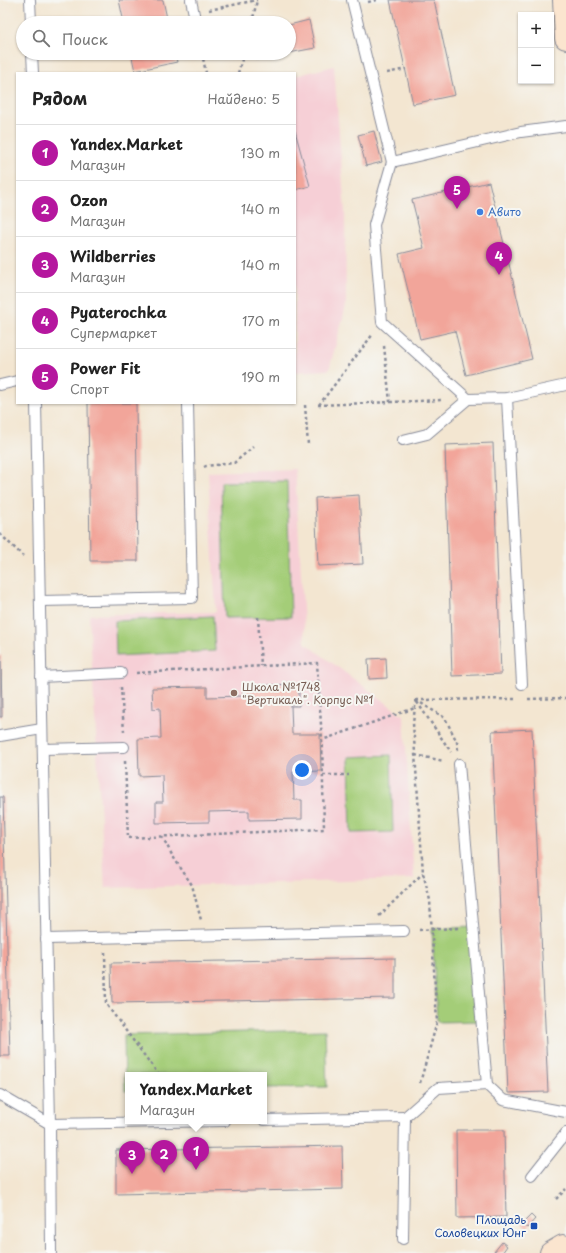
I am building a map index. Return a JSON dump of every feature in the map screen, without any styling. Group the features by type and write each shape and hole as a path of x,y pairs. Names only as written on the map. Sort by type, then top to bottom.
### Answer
{"main road":[{"path":"564,0 566,38"}],"lane":[{"path":"30,0 31,16"},
{"path":"191,0 195,16"},
{"path":"352,0 392,162 374,225 382,322 468,399"},
{"path":"32,60 32,72"},
{"path":"392,162 521,132 566,126"},
{"path":"0,385 16,381"},
{"path":"403,440 427,434 468,399 507,398 566,385"},
{"path":"507,398 522,684"},
{"path":"36,404 50,1124 51,1253"},
{"path":"40,602 192,598 188,404"},
{"path":"41,678 121,673"},
{"path":"0,736 42,728"},
{"path":"43,749 124,747"},
{"path":"458,764 488,1085 502,1100 566,1112"},
{"path":"46,939 404,931"},
{"path":"267,1120 408,1115 438,1088 488,1085"},
{"path":"0,1095 50,1124 125,1123"},
{"path":"403,1239 408,1115"},
{"path":"532,1176 566,1133"}],"path":[{"path":"195,16 258,0 254,16"},
{"path":"203,60 206,72"},
{"path":"238,72 242,60"},
{"path":"371,77 406,69"},
{"path":"382,322 390,402"},
{"path":"382,322 318,405 468,399"},
{"path":"306,405 308,445"},
{"path":"190,481 206,466 234,463 253,447"},
{"path":"0,534 39,572"},
{"path":"258,617 261,666"},
{"path":"317,663 322,740 324,829 128,838 121,673 317,663"},
{"path":"416,700 566,698"},
{"path":"408,1115 437,1022 430,900 423,873 415,755 413,723 416,700"},
{"path":"416,700 458,764"},
{"path":"416,700 445,718 457,742 458,764"},
{"path":"322,740 415,708"},
{"path":"415,755 458,764"},
{"path":"323,775 349,775"},
{"path":"162,836 192,885 204,935"},
{"path":"362,932 423,873"},
{"path":"432,930 473,927"},
{"path":"104,938 106,1004 157,1072"},
{"path":"556,1199 566,1189"}],"shaded area":[{"path":"334,66 345,212 346,306 329,370 296,372 296,76"},
{"name":"Школа №1748 \"Вертикаль\". Корпус №1","path":"295,469 305,643 404,716 414,879 105,888 89,615 216,612 208,472"}],"green space":[{"path":"287,481 291,617 225,618 221,482"},
{"path":"213,616 215,651 116,656 115,621"},
{"path":"391,755 393,832 351,833 349,757"},
{"path":"473,927 482,1021 437,1022 432,929"},
{"path":"325,1030 327,1087 267,1088 267,1072 125,1072 125,1091 124,1035"}],"building":[{"path":"119,0 163,0 166,16 122,16"},
{"path":"390,0 434,0 455,95 413,104"},
{"path":"309,20 315,48 296,52 296,23"},
{"path":"133,60 177,60 177,62 135,71"},
{"path":"374,131 382,162 366,166 358,135"},
{"path":"296,135 310,186 296,190"},
{"path":"489,182 532,359 466,375 455,331 420,339 399,254 424,248 412,200"},
{"path":"88,404 136,404 138,561 90,561"},
{"path":"493,443 501,674 452,676 445,445"},
{"path":"359,495 363,564 318,566 315,498"},
{"path":"1,655 2,717 0,717"},
{"path":"386,658 387,678 369,679 368,659"},
{"path":"299,684 299,706 291,706 292,734 320,734 321,771 293,772 294,800 302,800 302,819 249,820 249,811 209,812 209,822 156,823 156,802 163,802 162,775 139,776 138,739 161,738 160,708 153,709 152,688 207,687 207,697 243,696 243,686"},
{"path":"532,729 548,1092 508,1093 492,731"},
{"path":"0,797 3,797 10,1056 0,1056"},
{"path":"395,958 395,998 112,1003 111,963"},
{"path":"456,1130 504,1130 506,1217 457,1218"},
{"path":"342,1146 343,1189 116,1194 116,1150"},
{"path":"531,1215 535,1219 527,1228 522,1224"},
{"path":"502,1242 507,1246 502,1253 494,1252"}],"place":[{"name":"Power Fit","path":"457,209"},
{"name":"Авито","path":"480,212"},
{"name":"Pyaterochka","path":"499,275"},
{"name":"Школа №1748 \"Вертикаль\". Корпус №1","path":"234,693"},
{"name":"Yandex.Market","path":"196,1170"},
{"name":"Ozon","path":"164,1173"},
{"name":"Wildberries","path":"132,1174"},
{"name":"Площадь Соловецких Юнг","path":"534,1226"}]}
